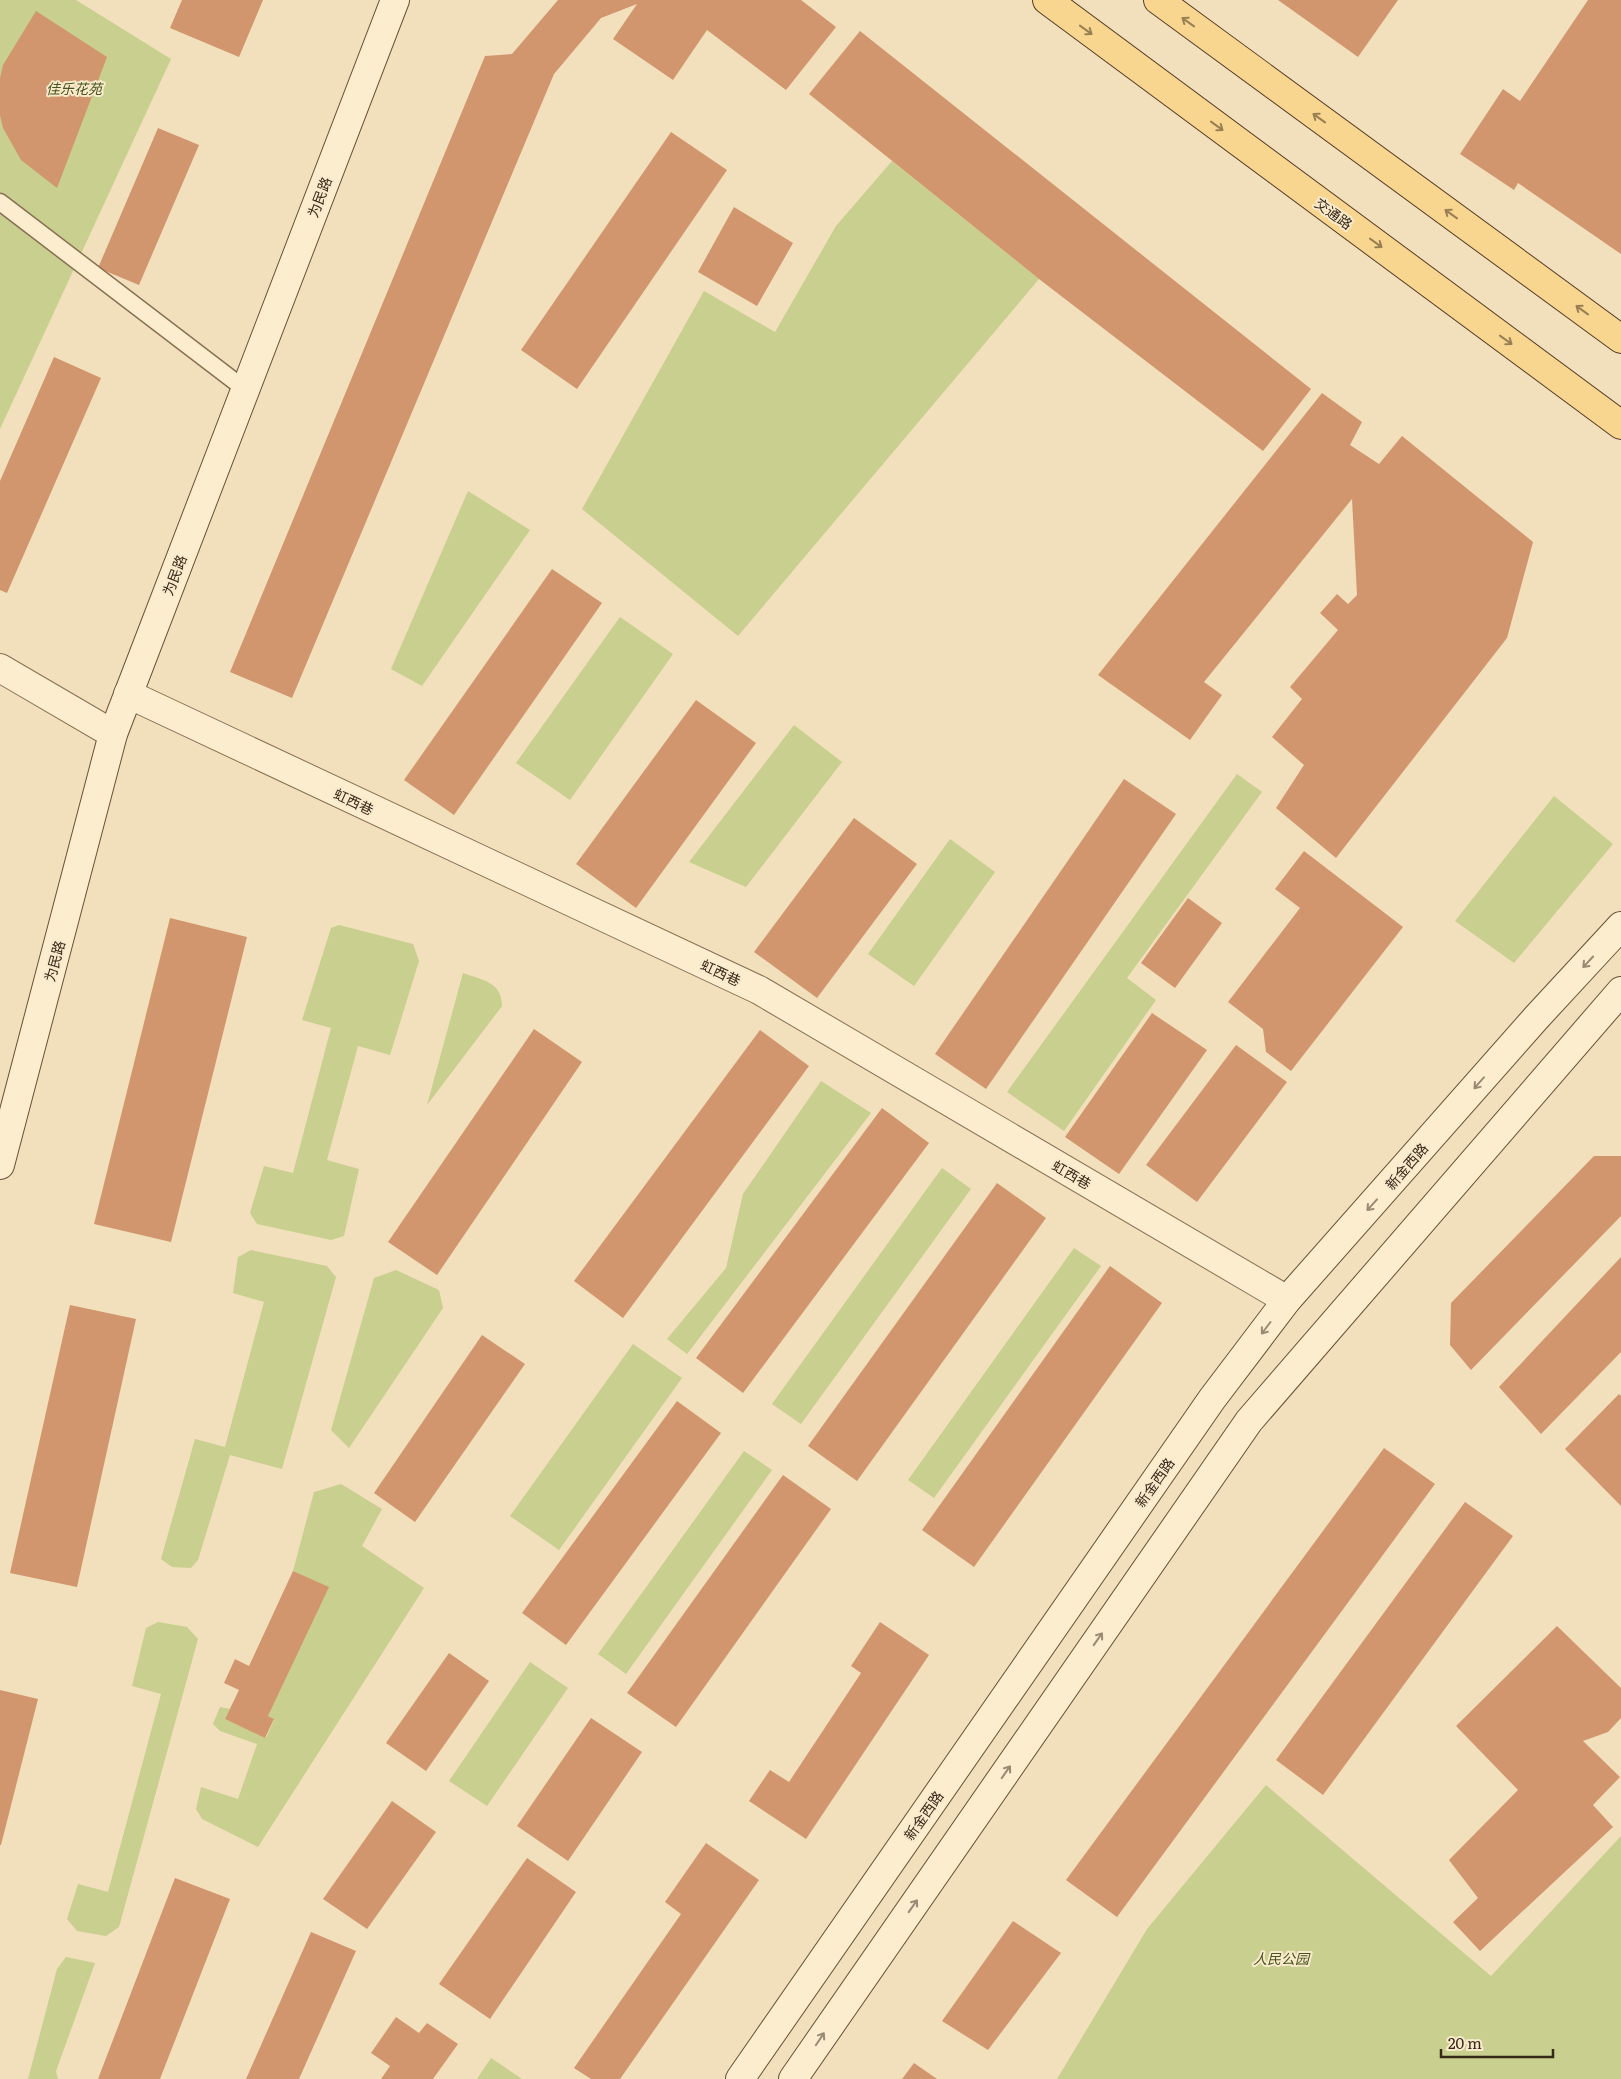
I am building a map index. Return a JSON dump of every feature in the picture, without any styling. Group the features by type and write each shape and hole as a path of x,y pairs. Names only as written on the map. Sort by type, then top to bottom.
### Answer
{"main road":[{"name":"为民路","path":"0,1165 113,734 395,0"},
{"name":"交通路","path":"1047,0 1621,425"},
{"path":"1158,0 1621,339"},
{"path":"0,668 113,734"},
{"name":"虹西巷","path":"128,694 759,990 1287,1300"},
{"name":"新金西路","path":"740,2079 1212,1399 1287,1300 1536,1018 1621,926"},
{"path":"793,2079 1249,1421 1621,990"}],"lane":[{"path":"0,202 246,390"}],"green space":[{"name":"佳乐花苑","path":"0,0 76,0 171,59 0,429"},
{"path":"892,161 1039,279 738,636 582,509 704,291 775,332 836,226"},
{"path":"468,491 530,530 422,686 391,669"},
{"path":"620,617 673,654 570,800 516,763"},
{"path":"794,725 842,762 746,887 689,862"},
{"path":"1237,774 1262,792 1127,978 1156,1000 1064,1131 1007,1092"},
{"path":"1554,796 1613,844 1514,963 1455,921"},
{"path":"950,839 995,872 914,986 868,954"},
{"path":"339,925 413,944 419,961 390,1055 358,1046 327,1160 359,1169 344,1236 331,1240 257,1224 250,1213 264,1166 293,1173 331,1028 302,1020 331,928"},
{"path":"463,973 484,980 495,987 499,992 502,1006 427,1105"},
{"path":"821,1081 871,1113 687,1354 667,1339 726,1268 743,1194"},
{"path":"942,1168 971,1189 801,1424 772,1404"},
{"path":"1074,1248 1101,1266 934,1498 908,1480"},
{"path":"251,1250 327,1266 336,1277 282,1469 230,1455 198,1560 191,1568 172,1567 161,1559 195,1439 225,1447 264,1302 233,1293 238,1257"},
{"path":"396,1270 439,1290 443,1308 349,1448 331,1430 374,1278"},
{"path":"633,1344 682,1378 559,1550 510,1516"},
{"path":"744,1451 772,1470 626,1674 598,1654"},
{"path":"341,1484 382,1509 362,1546 424,1588 258,1847 202,1819 196,1809 201,1787 238,1799 257,1744 220,1731 213,1724 220,1707 230,1709 225,1719 266,1738 274,1720 268,1716 328,1587 293,1571 314,1492"},
{"path":"158,1622 187,1627 198,1639 119,1927 106,1936 77,1931 67,1919 78,1884 108,1892 161,1694 132,1686 146,1628"},
{"path":"530,1662 568,1688 487,1806 449,1781"},
{"name":"人民公园","path":"1266,1785 1491,1976 1621,1836 1621,2079 1057,2079 1147,1929"},
{"path":"66,1957 95,1963 56,2071 58,2079 28,2079 57,1969"},
{"path":"491,2058 522,2079 477,2079"}],"building":[{"path":"182,0 263,0 239,57 170,28"},
{"path":"558,0 801,0 836,27 786,90 707,30 673,80 613,39 637,4 601,18 554,74 292,698 230,672 485,56 512,54"},
{"path":"1278,0 1398,0 1358,57"},
{"path":"1588,0 1621,0 1621,254 1518,183 1514,190 1460,154 1503,89 1520,101"},
{"path":"36,11 107,57 57,188 21,160 3,128 0,115 0,78 3,65"},
{"path":"860,31 1311,389 1263,451 1039,279 809,94"},
{"path":"158,128 199,145 139,285 98,268"},
{"path":"671,132 727,170 577,389 521,350"},
{"path":"734,207 793,243 757,306 698,272"},
{"path":"54,357 101,378 7,593 0,590 0,481"},
{"path":"1322,393 1362,422 1350,445 1379,464 1402,436 1533,542 1507,638 1336,858 1276,808 1304,765 1272,737 1302,699 1290,687 1338,630 1320,613 1337,594 1348,604 1357,595 1352,499 1204,682 1222,695 1190,740 1098,675"},
{"path":"552,569 602,603 454,815 404,780"},
{"path":"696,700 756,743 636,908 576,864"},
{"path":"1124,779 1176,814 986,1089 935,1054"},
{"path":"854,818 917,864 817,998 754,952"},
{"path":"1304,851 1403,927 1291,1071 1266,1052 1263,1029 1228,1002 1300,908 1275,889"},
{"path":"1188,898 1222,923 1175,988 1141,963"},
{"path":"170,918 247,937 171,1242 94,1224"},
{"path":"1152,1013 1207,1050 1119,1174 1065,1137"},
{"path":"534,1029 582,1062 437,1275 388,1242"},
{"path":"760,1030 809,1066 623,1318 574,1281"},
{"path":"1236,1045 1287,1082 1197,1202 1146,1165"},
{"path":"882,1108 929,1143 743,1393 696,1358"},
{"path":"1594,1156 1621,1156 1621,1216 1471,1370 1450,1345 1451,1303"},
{"path":"997,1183 1046,1218 857,1481 808,1446"},
{"path":"1621,1257 1621,1352 1541,1434 1499,1387"},
{"path":"1110,1266 1162,1303 974,1567 922,1530"},
{"path":"70,1305 136,1319 77,1587 10,1573"},
{"path":"482,1335 525,1364 415,1522 374,1493"},
{"path":"1619,1394 1621,1396 1621,1506 1565,1449"},
{"path":"677,1401 721,1433 566,1645 522,1613"},
{"path":"1384,1448 1435,1484 1117,1917 1066,1880"},
{"path":"783,1475 831,1509 676,1727 627,1693"},
{"path":"1465,1502 1513,1536 1323,1795 1276,1760"},
{"path":"293,1571 329,1587 268,1716 274,1719 265,1738 225,1719 239,1690 224,1683 235,1659 249,1666"},
{"path":"880,1622 929,1655 806,1839 749,1801 770,1770 789,1782 861,1673 851,1666"},
{"path":"1557,1626 1621,1688 1621,1718 1608,1732 1583,1741 1620,1777 1593,1805 1613,1827 1480,1951 1453,1922 1478,1898 1449,1860 1518,1790 1456,1726"},
{"path":"449,1653 489,1681 426,1771 386,1743"},
{"path":"0,1690 38,1699 1,1845 0,1845"},
{"path":"591,1718 642,1752 568,1861 517,1826"},
{"path":"392,1801 436,1832 367,1929 323,1899"},
{"path":"706,1843 759,1880 620,2079 591,2079 574,2068 681,1914 665,1902"},
{"path":"527,1858 576,1892 490,2019 439,1984"},
{"path":"175,1878 230,1899 160,2079 98,2079"},
{"path":"1013,1921 1061,1953 988,2050 942,2021"},
{"path":"311,1932 356,1951 299,2079 246,2079"},
{"path":"396,2017 419,2033 427,2023 458,2044 433,2079 381,2079 390,2066 371,2053"},
{"path":"914,2063 937,2079 902,2079"}]}
